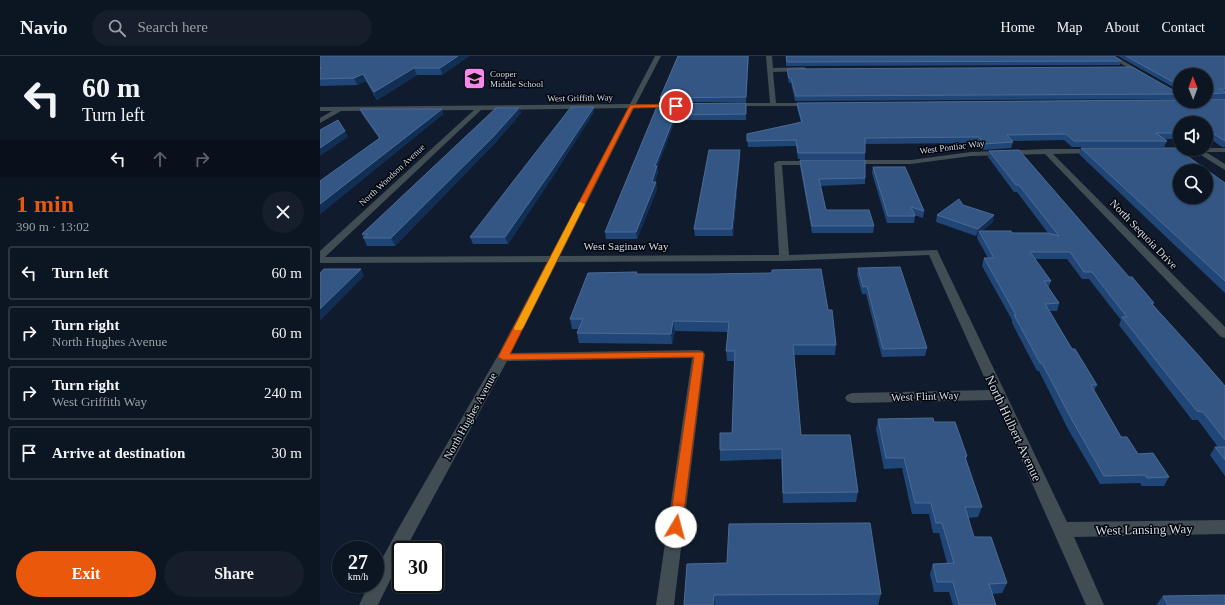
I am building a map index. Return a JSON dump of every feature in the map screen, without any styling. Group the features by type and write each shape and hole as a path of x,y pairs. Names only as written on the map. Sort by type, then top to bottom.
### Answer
{"street":[{"name":"North Hughes Avenue","path":"368,605 404,534 503,357 658,56"},
{"path":"769,56 773,105"},
{"path":"1111,56 1149,78"},
{"path":"1115,68 1131,68"},
{"path":"770,70 809,69"},
{"path":"720,106 821,105"},
{"name":"West Griffith Way","path":"320,109 676,106"},
{"name":"North Woodson Avenue","path":"320,256 479,108"},
{"path":"320,121 340,109"},
{"path":"1158,150 1173,150"},
{"path":"1213,150 1225,150"},
{"name":"North Sequoia Drive","path":"1046,151 1225,334"},
{"name":"West Pontiac Way","path":"841,162 911,162 985,153 1102,151"},
{"path":"1207,156 1225,168"},
{"path":"784,258 778,163 825,162"},
{"name":"West Saginaw Way","path":"320,260 784,258 933,252"},
{"name":"North Hulbert Avenue","path":"933,252 1062,530 1095,605"},
{"path":"503,357 699,354 665,605"},
{"name":"West Flint Way","path":"852,398 998,394"},
{"name":"West Lansing Way","path":"1062,530 1225,527"}],"building":[{"path":"320,56 458,56 440,68 414,68 374,92 363,74 354,78 320,79 320,69 322,68 320,68"},
{"path":"678,56 748,56 746,97 660,98"},
{"path":"786,56 1114,56 1121,61 787,62"},
{"path":"1126,56 1225,56 1225,89 1219,89 1225,93 1213,94 1213,68 1173,68 1173,82"},
{"path":"1132,67 1173,90 1173,94 796,96 787,69"},
{"path":"1213,99 1225,99 1225,141 1213,134 1213,116 1173,116 1173,133 1156,133 1167,141 1074,141 1066,134 1007,135 1013,142 984,144 979,137 865,138 865,153 798,153 796,140 747,141 747,134 802,122 797,103 1173,100 1173,108 1213,108"},
{"path":"746,103 746,114 675,115 655,166 657,166 652,182 656,182 636,232 605,232 658,104"},
{"path":"571,107 594,107 505,237 470,237"},
{"path":"496,108 519,108 493,137 391,238 363,238 368,234 362,234"},
{"path":"360,109 442,109 320,204 320,181 380,138"},
{"path":"338,120 345,131 320,148 320,130"},
{"path":"1081,148 1173,148 1173,156 1187,156 1198,164 1173,164 1173,204 1213,204 1213,174 1225,183 1225,281"},
{"path":"709,150 740,150 732,229 694,229"},
{"path":"1019,150 1129,277 1132,277 1154,303 1151,303 1225,386 1225,440 1203,412 1197,411 1170,378 1122,317 1127,317 1092,272 1084,272 1070,252 1030,252 1051,281 1044,281 1059,303 1045,304 1072,349 1075,349 1097,385 1091,385 1121,437 1127,437 1138,454 1153,453 1169,477 1147,478 1145,475 1104,476 1042,363 1040,363 1014,315 1016,315 984,258 994,258 979,231 1048,233 1059,236 1019,185 1016,185 989,151"},
{"path":"800,160 865,160 865,178 819,179 826,210 869,210 874,226 812,226"},
{"path":"873,167 905,167 924,211 911,207 915,216 888,216"},
{"path":"959,199 963,205 994,215 978,229 937,215"},
{"path":"900,267 927,348 883,349 867,286 863,287 858,268"},
{"path":"324,269 361,269 320,309 320,273"},
{"path":"821,269 828,310 832,310 836,345 793,345 801,435 850,435 858,492 783,493 782,449 720,450 720,433 732,433 735,351 726,351 729,322 673,321 671,334 577,333 583,319 570,319 588,273 772,273 772,270"},
{"path":"933,418 934,422 955,422 967,456 965,457 982,507 965,507 974,537 991,537 1007,583 989,584 996,605 959,605 953,582 937,582 933,564 954,563 942,523 936,523 931,503 915,503 904,458 886,458 878,419"},
{"path":"1215,447 1225,447 1225,460"},
{"path":"870,523 881,594 714,595 713,605 684,605 687,564 727,563 729,524"},
{"path":"1225,595 1225,605 1168,605 1163,596"}],"slow traffic":[{"path":"518,328 581,204"}],"place":[{"name":"Cooper Middle School","path":"475,79"}],"route":[{"path":"676,106 631,106 503,357 699,354 676,527"}]}
